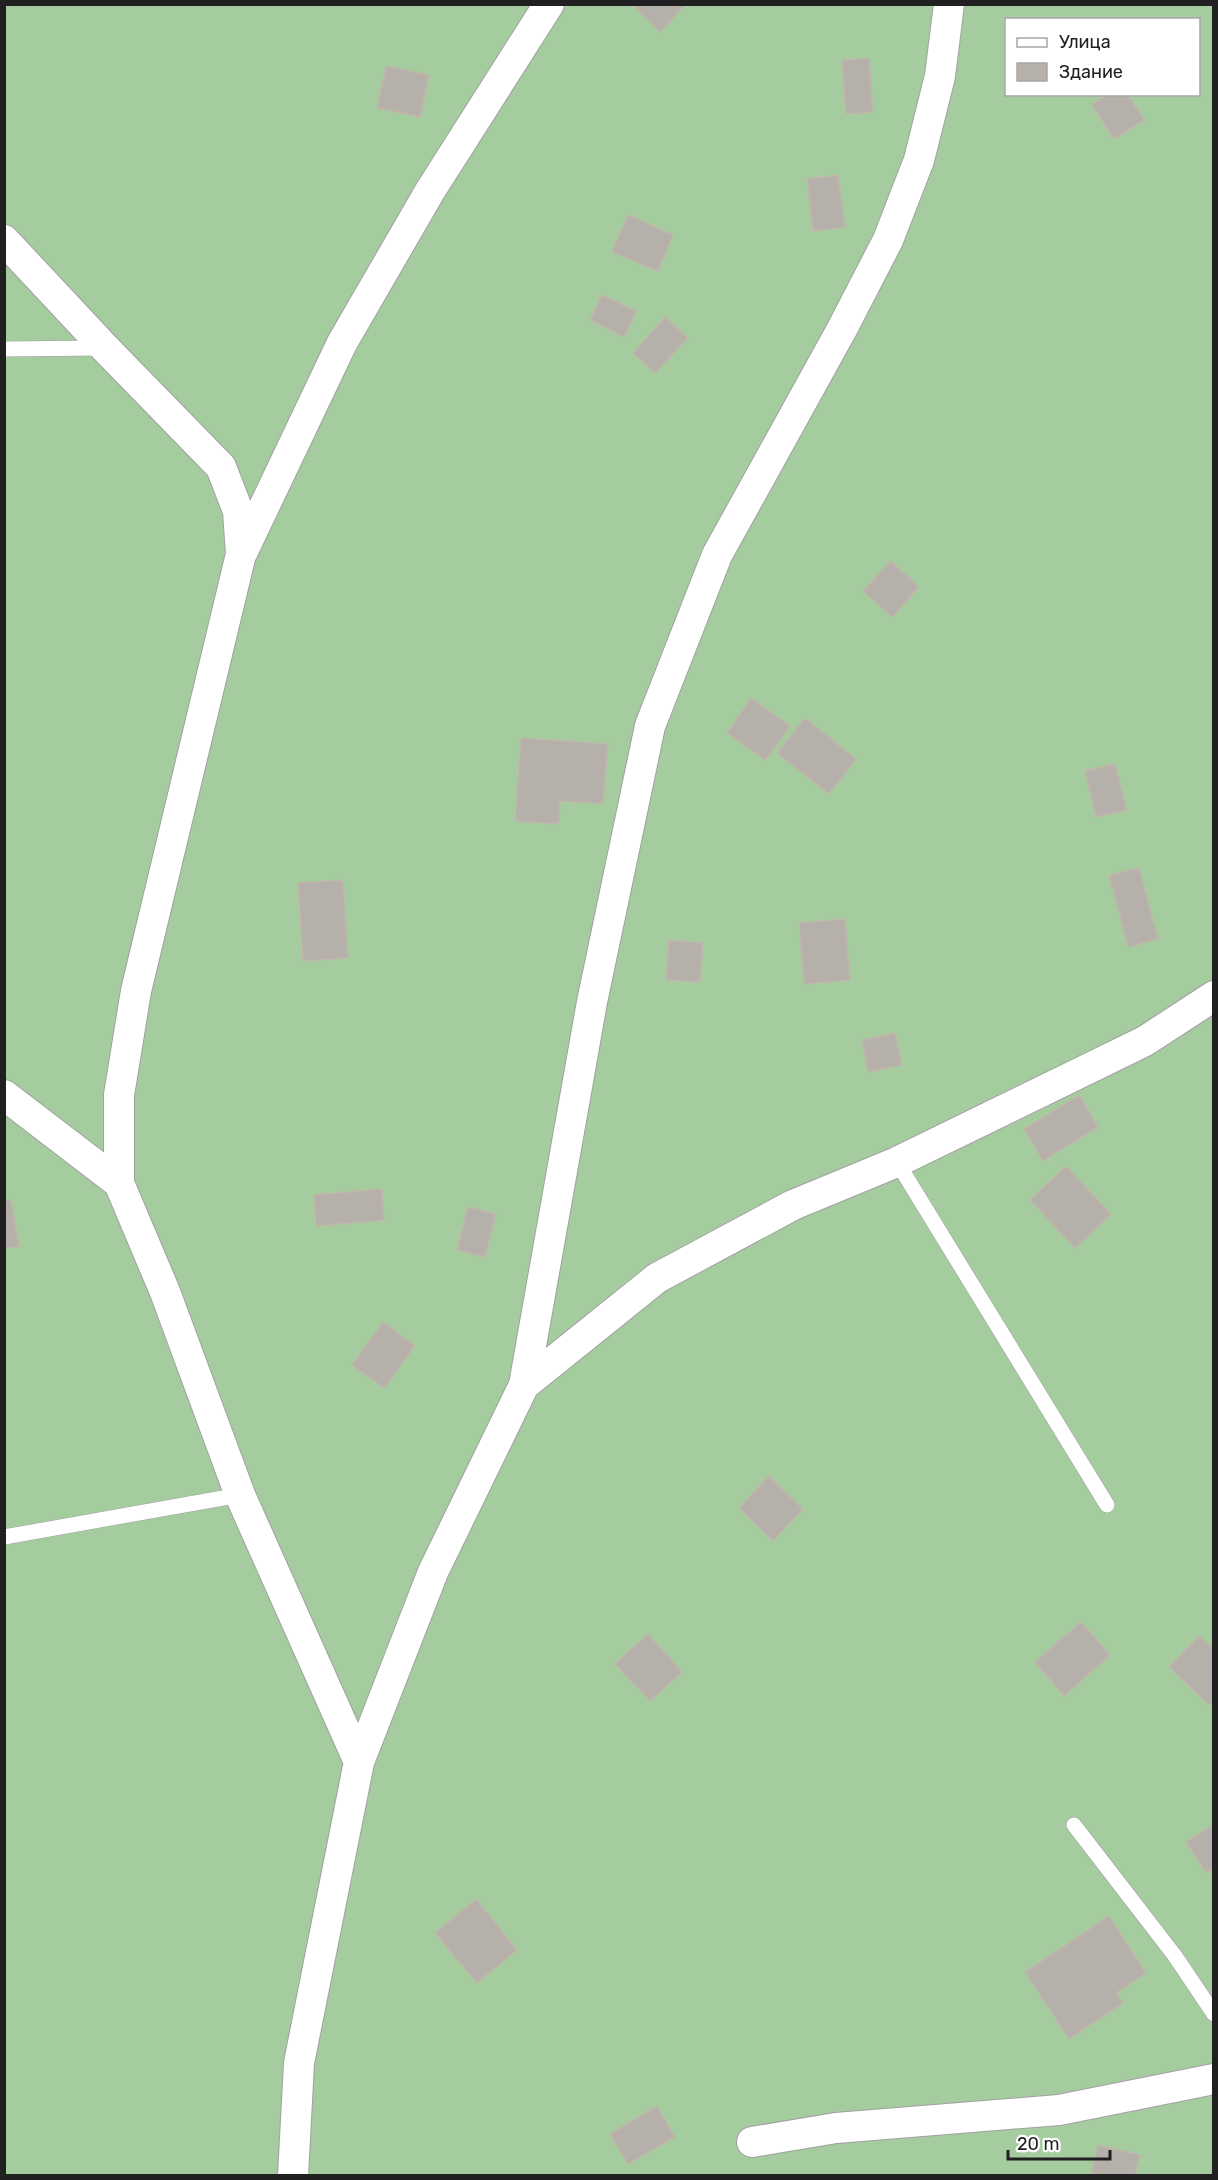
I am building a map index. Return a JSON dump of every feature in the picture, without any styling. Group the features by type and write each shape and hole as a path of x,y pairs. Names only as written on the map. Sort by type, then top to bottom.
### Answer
{"street":[{"path":"359,1761 240,1495 165,1292 119,1183 119,1095 136,991 241,554 342,343 430,191 549,4"},
{"path":"294,2175 299,2063 359,1761 433,1572 524,1385 592,1002 650,726 717,555 888,240 919,160 940,76 949,4"},
{"path":"4,240 221,467 238,511 241,554"},
{"path":"524,1385 657,1278 794,1205 897,1162 1145,1041 1214,996"},
{"path":"4,1095 119,1183"},
{"path":"752,2142 836,2128 1059,2110 1214,2079"}],"lane":[{"path":"4,349 105,348"},
{"path":"897,1162 1107,1505"},
{"path":"4,1537 240,1495"},
{"path":"1074,1825 1175,1956 1214,2014"}],"green space":[{"path":"5,5 1213,5 1213,2175 5,2175"}],"building":[{"path":"637,4 686,4 660,32 635,7"},
{"path":"869,58 873,112 846,114 842,60"},
{"path":"386,66 429,75 420,117 377,108"},
{"path":"1104,96 1129,96 1144,120 1114,139 1092,105"},
{"path":"838,175 845,227 813,231 807,179"},
{"path":"628,215 673,235 658,271 612,252"},
{"path":"602,295 636,311 624,337 590,320"},
{"path":"665,317 688,338 655,373 633,353"},
{"path":"891,561 919,587 892,617 863,591"},
{"path":"751,698 790,726 765,760 727,733"},
{"path":"805,718 856,759 829,794 777,753"},
{"path":"521,738 608,744 603,804 560,801 559,824 515,821"},
{"path":"1115,764 1127,810 1096,817 1085,771"},
{"path":"1139,868 1158,939 1128,947 1109,875"},
{"path":"343,880 348,958 303,961 298,883"},
{"path":"845,919 850,980 804,984 799,923"},
{"path":"669,940 703,943 700,982 666,980"},
{"path":"895,1033 902,1065 868,1072 862,1040"},
{"path":"1079,1095 1098,1127 1043,1161 1024,1129"},
{"path":"1066,1166 1111,1214 1075,1248 1030,1200"},
{"path":"382,1189 384,1220 316,1226 314,1195"},
{"path":"11,1200 19,1246 4,1248 4,1201"},
{"path":"468,1207 496,1214 485,1257 457,1250"},
{"path":"383,1322 415,1346 384,1388 352,1365"},
{"path":"769,1476 803,1509 773,1541 739,1508"},
{"path":"1081,1622 1110,1655 1064,1696 1035,1662"},
{"path":"648,1634 682,1672 650,1701 615,1664"},
{"path":"1199,1636 1214,1650 1214,1701 1209,1705 1169,1667"},
{"path":"1214,1824 1214,1868 1206,1873 1186,1842"},
{"path":"476,1899 517,1950 477,1983 435,1933"},
{"path":"1109,1916 1146,1973 1116,1993 1123,2003 1069,2039 1025,1972"},
{"path":"657,2106 675,2137 628,2164 610,2134"},
{"path":"1098,2145 1140,2155 1135,2176 1091,2176"}]}
